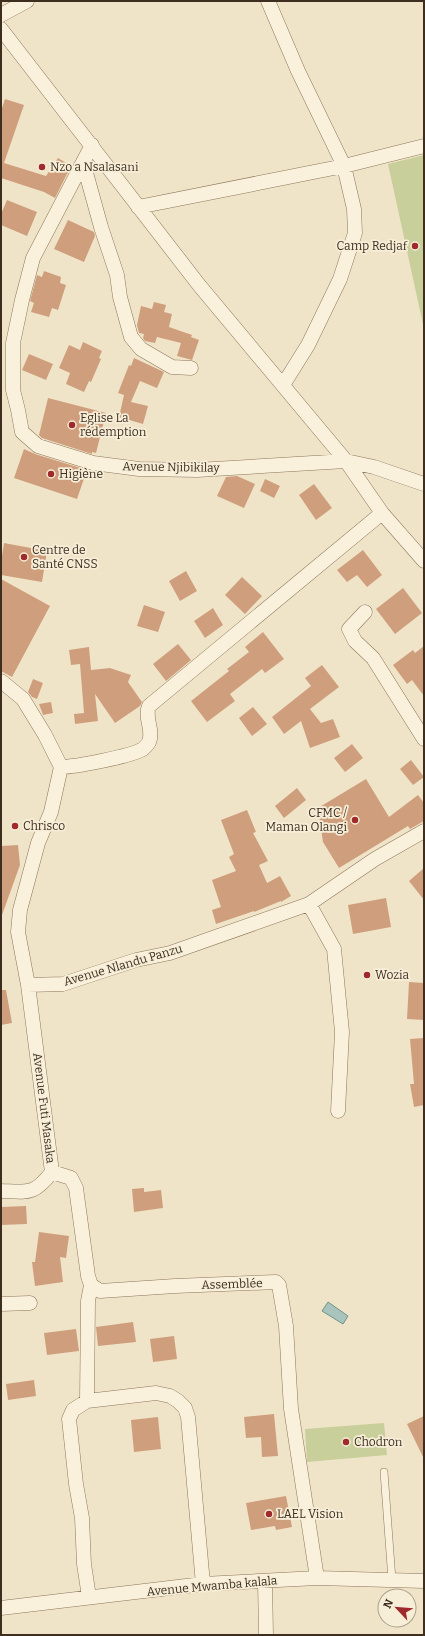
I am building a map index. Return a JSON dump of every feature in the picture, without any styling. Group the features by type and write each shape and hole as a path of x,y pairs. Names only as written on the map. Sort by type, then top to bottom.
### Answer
{"street":[{"path":"1,15 28,1"},
{"path":"268,1 298,71 344,166 354,209 355,233 340,279 308,345 283,385"},
{"path":"1,29 199,285 346,461 382,513 424,561"},
{"name":"Avenue Njibikilay","path":"92,145 34,258 22,300 13,343 13,390 22,432 38,446 93,463 140,469 197,470 346,461 374,467 424,484"},
{"path":"138,207 344,166 424,146"},
{"path":"83,162 101,227 117,275 120,297 131,337 141,349 172,367 192,368"},
{"path":"61,767 72,767 143,749 149,742 150,731 147,711 149,706 382,513"},
{"path":"365,612 349,628 355,641 373,658 424,739"},
{"path":"1,681 22,699 45,735 61,767 51,812 38,843 20,910 18,932 28,984"},
{"name":"Avenue Nlandu Panzu","path":"28,984 63,984 136,960 170,954 309,904 375,859 424,831"},
{"path":"309,904 334,949 342,1032 338,1111"},
{"name":"Avenue Futi Masaka","path":"1,1191 26,1192 41,1186 52,1172 28,984"},
{"path":"52,1172 71,1178 76,1188 87,1269 91,1285 88,1300 87,1401"},
{"name":"Assemblée","path":"91,1285 100,1292 174,1286 276,1282 280,1285 286,1326 291,1409 317,1578"},
{"path":"1,1304 30,1303"},
{"path":"89,1597 84,1564 82,1518 76,1484 69,1419 73,1410 87,1401 156,1393 170,1396 185,1408 188,1417 203,1584"},
{"name":"Avenue Mwamba kalala","path":"1,1608 203,1584 317,1578 424,1581"},
{"path":"265,1581 266,1635"}],"lane":[{"path":"384,1472 392,1580"}],"green space":[{"name":"Camp Redjaf","path":"424,155 424,329 388,164"},
{"name":"Chodron","path":"384,1423 387,1455 307,1462 305,1429"}],"water":[{"path":"328,1302 348,1316 343,1324 322,1311"}],"building":[{"path":"5,99 24,105 4,163 46,176 58,158 71,166 55,198 44,192 1,178 1,111"},
{"path":"7,200 37,212 27,236 1,225 1,214"},
{"path":"68,220 94,232 95,236 84,262 54,249"},
{"path":"44,271 61,277 60,283 66,285 58,310 52,308 49,317 31,312 34,303 30,301 37,275 42,277"},
{"path":"154,302 166,305 164,312 172,314 169,327 192,335 191,337 199,340 192,360 177,356 181,343 157,337 155,343 145,341 143,338 144,334 139,333 137,325 141,306 152,309"},
{"path":"83,342 102,351 99,358 101,359 91,382 89,381 84,392 66,384 70,373 59,368 69,345 80,350"},
{"path":"29,354 53,364 46,380 22,370"},
{"path":"134,358 164,372 157,388 140,381 131,402 148,406 143,424 119,417 124,395 118,393 129,365 131,366"},
{"name":"Eglise La rédemption","path":"48,398 106,413 96,453 92,452 92,454 42,438 39,435"},
{"name":"Higiène","path":"24,449 35,454 87,470 77,499 14,478"},
{"path":"237,476 255,484 244,508 217,496 226,477"},
{"path":"265,479 280,486 274,498 260,491"},
{"path":"314,484 332,508 316,520 299,495"},
{"name":"Centre de Santé CNSS","path":"4,543 47,551 42,582 1,575"},
{"path":"363,550 382,575 367,587 357,575 347,582 337,570"},
{"path":"186,571 197,591 180,601 169,581"},
{"path":"242,577 262,596 245,614 225,595"},
{"path":"1,579 50,606 12,677 1,671"},
{"path":"403,588 422,613 395,634 376,609"},
{"path":"144,605 165,612 158,632 137,626"},
{"path":"213,608 223,625 205,638 194,621"},
{"path":"263,632 284,659 265,673 262,669 230,694 235,701 207,722 191,701 229,671 227,669 249,652 245,647"},
{"path":"178,644 191,660 166,681 153,664"},
{"path":"424,646 424,696 412,680 407,684 393,665 413,650 415,653"},
{"path":"89,647 91,670 110,668 131,675 128,682 142,702 140,706 115,723 95,694 98,721 75,724 74,714 84,713 80,664 71,665 69,650"},
{"path":"322,665 339,687 310,709 321,723 333,719 340,737 310,748 301,721 284,734 272,717 311,686 305,678"},
{"path":"33,679 43,683 37,699 32,697 28,692"},
{"path":"51,702 53,713 43,715 39,704"},
{"path":"253,707 267,724 252,736 239,718"},
{"path":"352,744 363,758 345,772 334,758"},
{"path":"411,760 424,777 413,785 400,769"},
{"name":"CFMC / Maman Olangi","path":"366,779 389,817 418,795 424,803 424,821 410,829 408,826 339,868 323,842 318,808"},
{"path":"297,788 306,800 284,818 275,806"},
{"path":"247,810 256,832 253,833 268,861 259,865 267,883 280,876 291,896 281,902 216,924 212,910 221,907 212,880 236,871 229,857 234,854 221,820"},
{"path":"18,845 20,865 1,915 1,846"},
{"path":"424,868 424,900 409,881"},
{"path":"386,898 391,927 353,934 348,905"},
{"path":"409,982 424,983 424,1020 407,1019"},
{"path":"1,990 6,990 12,1023 1,1025"},
{"path":"424,1038 424,1105 414,1107 410,1084 414,1084 410,1039"},
{"path":"144,1188 144,1192 161,1190 163,1208 134,1212 132,1189"},
{"path":"26,1206 27,1224 1,1225 1,1207"},
{"path":"39,1232 69,1236 66,1258 60,1257 63,1282 35,1286 32,1262 35,1262"},
{"path":"133,1322 136,1342 98,1346 96,1327"},
{"path":"76,1329 79,1351 47,1355 44,1333"},
{"path":"174,1336 177,1359 153,1362 150,1339"},
{"path":"34,1380 36,1396 8,1400 6,1384"},
{"path":"274,1414 278,1456 262,1457 261,1437 246,1438 244,1417"},
{"path":"424,1416 424,1459 407,1424"},
{"path":"158,1417 161,1449 134,1452 131,1420"},
{"name":"LAEL Vision","path":"286,1496 292,1527 276,1530 275,1526 251,1530 246,1503"}],"place":[{"name":"Nzo a Nsalasani","path":"42,167"},
{"name":"Camp Redjaf","path":"415,246"},
{"name":"Eglise La rédemption","path":"72,425"},
{"name":"Higiène","path":"51,474"},
{"name":"Centre de Santé CNSS","path":"24,557"},
{"name":"CFMC / Maman Olangi","path":"355,820"},
{"name":"Chrisco","path":"15,826"},
{"name":"Wozia","path":"367,975"},
{"name":"Chodron","path":"346,1442"},
{"name":"LAEL Vision","path":"269,1514"}]}
